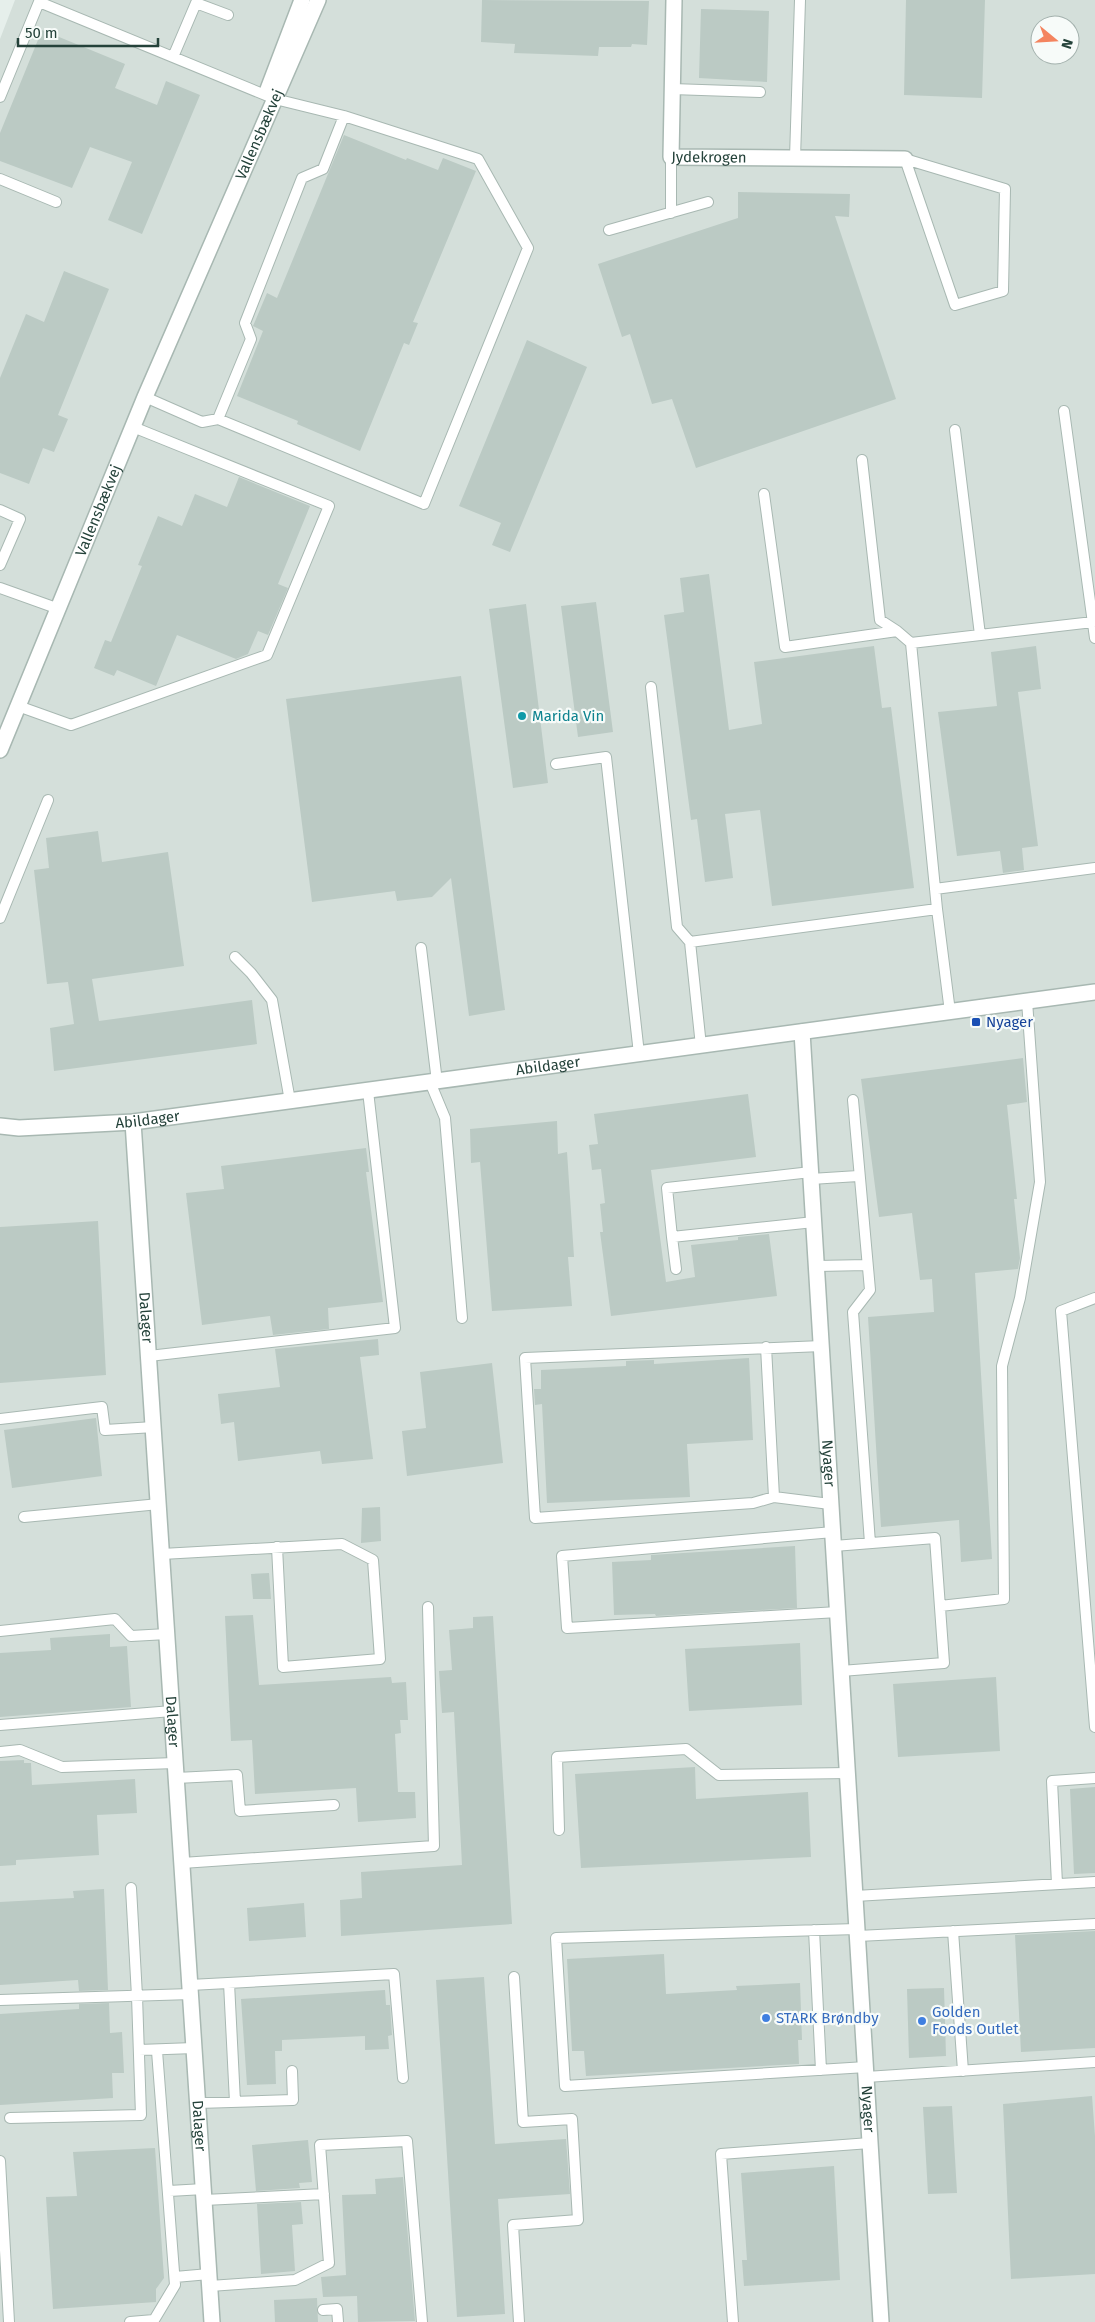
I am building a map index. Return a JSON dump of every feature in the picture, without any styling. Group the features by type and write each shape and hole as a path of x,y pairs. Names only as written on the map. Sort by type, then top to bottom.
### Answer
{"street":[{"name":"Vallensbækvej","path":"0,750 270,97 302,0"},
{"name":"Vallensbækvej","path":"270,97 318,0"},
{"name":"Jydekrogen","path":"674,0 671,157 905,159"},
{"name":"Abildager","path":"0,1126 19,1128 133,1122 1095,992"},
{"name":"Nyager","path":"802,1032 881,2322"},
{"name":"Dalager","path":"133,1122 212,2322"}],"lane":[{"path":"796,158 800,0"},
{"path":"0,97 40,2 270,97 344,116 478,159 528,248 424,504 218,419 202,422 145,397"},
{"path":"173,57 196,3 228,15"},
{"path":"672,89 760,92"},
{"path":"218,419 251,339 245,323 302,178 323,169 344,116"},
{"path":"671,157 671,213"},
{"path":"905,159 1005,189 1003,291 955,305 905,159"},
{"path":"0,179 56,202"},
{"path":"609,230 708,202"},
{"path":"1064,411 1095,638"},
{"path":"18,706 71,725 267,655 329,506 133,427"},
{"path":"954,430 980,635"},
{"path":"862,460 880,620 911,643 937,909 950,1012"},
{"path":"764,494 786,647 897,631"},
{"path":"0,510 20,519 0,565"},
{"path":"0,588 59,609"},
{"path":"911,643 1093,622"},
{"path":"651,687 677,927 690,942 701,1046"},
{"path":"556,764 606,757 640,1054"},
{"path":"0,918 48,800"},
{"path":"935,889 1095,868"},
{"path":"690,942 937,909"},
{"path":"421,948 433,1082 446,1118 462,1318"},
{"path":"235,957 251,973 272,1000 290,1101"},
{"path":"940,1606 1004,1599 1002,1366 1020,1298 1040,1182 1028,1002"},
{"path":"149,1356 395,1328 368,1091"},
{"path":"853,1100 858,1176 870,1290 853,1312 870,1543"},
{"path":"676,1269 667,1188 811,1176 858,1176"},
{"path":"672,1237 814,1222"},
{"path":"816,1266 867,1264"},
{"path":"1095,1298 1061,1311 1095,1727"},
{"path":"822,1346 525,1358 535,1518 754,1503 774,1497 830,1504"},
{"path":"766,1347 774,1497"},
{"path":"0,1419 102,1408 105,1430 154,1427"},
{"path":"24,1517 159,1504"},
{"path":"838,1612 567,1628 562,1556 833,1539 870,1543 935,1538 944,1663 841,1671"},
{"path":"162,1554 277,1547 342,1544 373,1560 380,1659 283,1666 277,1547"},
{"path":"182,1863 434,1846 428,1607"},
{"path":"0,1631 115,1619 131,1636 167,1634"},
{"path":"0,1725 172,1711"},
{"path":"559,1830 557,1757 686,1748 719,1775 848,1774"},
{"path":"0,1752 20,1750 62,1767 176,1770 237,1775 240,1811 334,1805"},
{"path":"1057,1884 1052,1781 1095,1778"},
{"path":"855,1896 1095,1882"},
{"path":"10,2118 141,2115 131,1888"},
{"path":"1095,1924 953,1931 857,1932 814,1930 556,1938 565,2086 820,2070 866,2072 963,2070 1095,2062"},
{"path":"814,1930 820,2070"},
{"path":"953,1931 963,2070"},
{"path":"0,2000 137,1996 191,1990 229,1983 394,1974 402,2078"},
{"path":"514,1977 523,2122 572,2119 578,2220 513,2225 519,2322"},
{"path":"229,1983 235,2102"},
{"path":"139,2050 194,2048"},
{"path":"130,2322 154,2320 175,2285 157,2050"},
{"path":"198,2103 293,2100 292,2072"},
{"path":"175,2276 210,2280 295,2280 329,2263 320,2145 407,2141 422,2322"},
{"path":"733,2322 721,2154 870,2143"},
{"path":"0,2161 9,2322"},
{"path":"169,2191 204,2194 324,2194"},
{"path":"323,2310 337,2309 338,2322"}],"shaded area":[{"path":"15,0 1095,0 1095,2322 0,2322 0,39"}],"building":[{"path":"482,0 649,1 647,45 632,44 631,47 599,47 598,56 514,53 515,44 481,42"},
{"path":"906,0 985,0 982,98 904,95"},
{"path":"701,9 769,11 767,82 699,78"},
{"path":"42,30 125,64 115,88 157,105 166,81 200,95 142,234 108,220 132,162 90,147 72,188 0,161 0,133"},
{"path":"344,135 406,160 407,158 438,170 443,158 476,171 413,322 418,323 409,345 404,343 360,451 297,424 298,421 237,396 263,331 253,326 267,293 277,298"},
{"path":"738,192 850,194 849,217 835,216 896,399 696,468 672,399 652,404 630,334 622,337 598,264 738,218"},
{"path":"64,271 109,289 58,415 68,419 54,452 43,448 29,484 0,473 0,378 26,314 44,322"},
{"path":"527,340 587,367 510,552 492,545 501,523 459,506"},
{"path":"239,477 310,506 278,584 288,588 268,635 258,631 248,654 236,659 177,635 156,686 117,670 114,676 94,668 105,640 111,642 142,566 138,565 158,516 182,526 195,494 227,507"},
{"path":"709,574 729,730 762,724 754,662 874,646 882,708 891,707 914,888 772,906 760,810 725,814 733,878 705,882 697,819 691,820 664,615 684,612 680,578"},
{"path":"596,602 613,732 578,737 561,606"},
{"name":"Marida Vin","path":"526,604 548,783 513,788 489,609"},
{"path":"1036,646 1041,689 1018,692 1038,846 1022,848 1024,870 1003,873 1000,851 957,856 938,712 997,706 991,652"},
{"path":"461,676 505,1010 469,1016 451,878 432,897 397,901 395,891 312,902 286,699"},
{"path":"98,831 102,862 168,852 184,966 92,979 99,1021 252,1000 257,1044 54,1071 50,1028 74,1024 68,982 47,984 34,870 49,868 46,838"},
{"path":"1023,1058 1027,1102 1007,1105 1017,1199 1014,1199 1020,1258 1018,1269 975,1273 992,1559 961,1562 959,1520 881,1527 868,1317 934,1312 932,1279 920,1280 912,1213 879,1217 861,1079"},
{"path":"748,1094 756,1157 651,1170 666,1282 695,1277 691,1245 738,1240 738,1237 769,1234 777,1296 611,1316 600,1232 603,1232 600,1204 605,1203 601,1169 592,1170 589,1145 598,1144 594,1114"},
{"path":"557,1121 558,1154 567,1152 574,1257 568,1257 572,1306 492,1311 480,1162 471,1163 470,1129"},
{"path":"366,1148 369,1172 366,1172 383,1302 328,1308 329,1329 273,1335 270,1316 202,1325 186,1193 224,1189 221,1166"},
{"path":"98,1221 106,1375 0,1383 0,1227"},
{"path":"378,1339 379,1355 360,1357 373,1459 322,1464 320,1451 238,1461 234,1422 221,1424 218,1394 280,1387 275,1349"},
{"path":"749,1358 753,1440 687,1444 690,1497 547,1503 542,1404 535,1405 534,1389 541,1389 541,1370 626,1366 626,1361 654,1360 654,1364"},
{"path":"492,1363 503,1463 407,1476 402,1431 426,1428 420,1372"},
{"path":"96,1418 102,1476 12,1488 4,1430"},
{"path":"380,1507 381,1541 361,1543 362,1508"},
{"path":"795,1546 797,1608 656,1616 655,1614 614,1615 612,1562 651,1560 651,1555"},
{"path":"269,1573 271,1599 253,1599 251,1574"},
{"path":"253,1615 259,1685 391,1677 392,1683 406,1682 408,1720 400,1720 401,1733 395,1734 398,1792 415,1792 416,1818 358,1822 356,1788 255,1794 252,1740 231,1741 225,1616"},
{"path":"493,1616 512,1924 341,1936 340,1900 362,1898 361,1872 462,1865 454,1712 442,1713 439,1671 452,1670 449,1630 473,1628 473,1617"},
{"path":"110,1634 110,1647 127,1646 131,1707 0,1717 0,1653 51,1650 50,1638"},
{"path":"800,1643 802,1705 689,1711 685,1649"},
{"path":"996,1677 1000,1751 898,1757 893,1684"},
{"path":"24,1760 24,1763 31,1763 32,1785 135,1779 137,1813 97,1815 99,1855 16,1860 16,1865 0,1866 0,1761"},
{"path":"695,1767 696,1799 808,1792 811,1857 581,1868 575,1774"},
{"path":"1095,1787 1095,1873 1074,1874 1070,1789"},
{"path":"104,1889 108,1990 79,1991 78,1980 0,1985 0,1902 74,1898 73,1891"},
{"path":"304,1903 306,1937 249,1941 247,1908"},
{"path":"1095,1931 1095,2048 1021,2052 1015,1935"},
{"path":"664,1954 666,1994 737,1990 736,1986 800,1983 802,2040 798,2040 799,2064 586,2076 584,2051 572,2051 567,1959"},
{"path":"484,1977 495,2144 566,2139 570,2194 498,2199 505,2314 457,2317 436,1980"},
{"path":"944,1988 946,2056 909,2058 907,1989"},
{"path":"385,1990 386,2005 390,2005 392,2035 388,2036 389,2049 365,2050 365,2036 282,2040 282,2051 275,2051 276,2084 247,2085 241,1999"},
{"path":"109,2003 110,2033 122,2032 124,2073 112,2073 113,2098 0,2105 0,2014 79,2009 79,2004"},
{"path":"1092,2096 1095,2136 1095,2274 1011,2279 1003,2104"},
{"path":"952,2106 957,2193 928,2194 923,2107"},
{"path":"308,2140 312,2182 299,2183 300,2188 256,2191 252,2145"},
{"path":"155,2148 164,2278 156,2289 156,2302 53,2309 46,2197 77,2196 73,2152"},
{"path":"834,2166 840,2280 744,2286 742,2260 747,2260 741,2173"},
{"path":"403,2177 415,2321 358,2322 357,2296 323,2297 321,2277 346,2275 342,2195 376,2194 375,2179"},
{"path":"301,2202 303,2224 292,2225 295,2271 261,2274 257,2204"},
{"path":"317,2298 318,2322 275,2322 274,2300"}],"place":[{"name":"Marida Vin","path":"522,716"},
{"name":"Nyager","path":"976,1022"},
{"name":"STARK Brøndby","path":"766,2018"},
{"name":"Golden Foods Outlet","path":"922,2021"}]}
